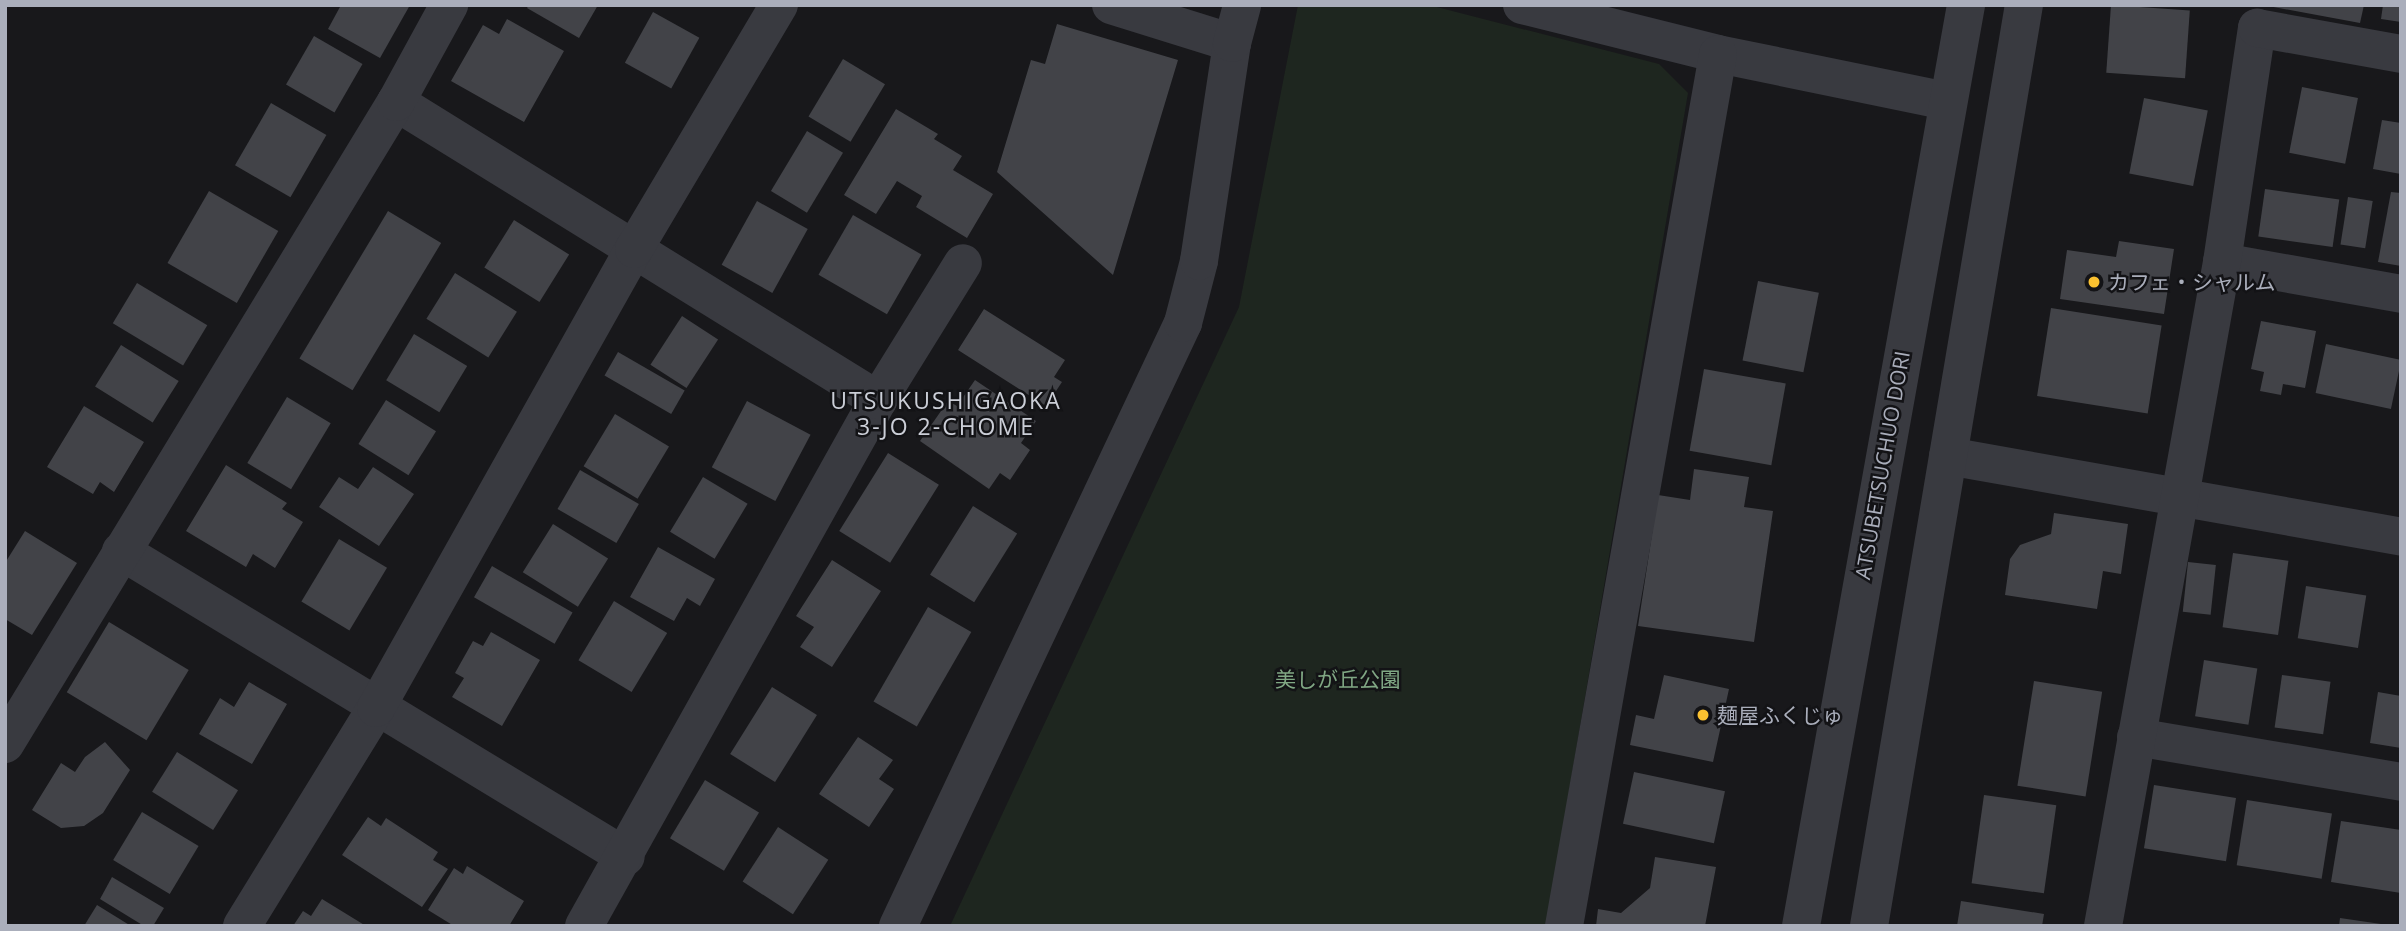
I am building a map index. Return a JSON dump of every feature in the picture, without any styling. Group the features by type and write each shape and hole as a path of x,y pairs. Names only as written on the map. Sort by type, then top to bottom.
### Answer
{"street":[{"path":"5,744 396,102 449,5"},
{"path":"242,926 376,708 634,249 779,5"},
{"path":"1111,5 1232,43"},
{"path":"898,926 1182,323 1199,261 1232,43 1242,5"},
{"path":"1522,5 1718,54 1947,101"},
{"name":"ATSUBETSUCHUO DORI","path":"1801,926 1966,5"},
{"path":"1868,926 2024,5"},
{"path":"2103,926 2222,262 2257,28 2401,54"},
{"path":"1564,926 1718,54"},
{"path":"396,102 878,400"},
{"path":"2222,262 2401,294"},
{"path":"584,926 626,857 878,400 963,263"},
{"path":"1948,457 2401,537"},
{"path":"121,551 376,708 626,857"},
{"path":"2136,737 2401,782"}],"green space":[{"name":"美しが丘公園","path":"1298,5 1429,5 1659,64 1688,93 1546,926 950,926 1239,307"}],"building":[{"path":"341,5 410,5 380,58 328,29"},
{"path":"529,5 598,5 579,38 527,8"},
{"path":"2111,5 2190,11 2185,78 2106,73"},
{"path":"2263,5 2364,5 2360,23"},
{"path":"2383,5 2401,5 2401,22 2381,19"},
{"path":"653,12 699,38 671,88 625,63"},
{"path":"507,19 564,51 524,122 451,81 483,25 499,34"},
{"path":"1057,24 1178,60 1113,275 997,172 1031,60 1045,64"},
{"path":"314,36 362,64 334,112 286,84"},
{"path":"843,59 885,84 850,142 808,116"},
{"path":"2302,87 2358,98 2345,164 2289,153"},
{"path":"2144,98 2208,110 2193,186 2129,174"},
{"path":"271,103 326,135 290,197 235,165"},
{"path":"896,109 938,134 934,139 962,156 953,170 993,194 967,238 916,207 922,196 897,181 876,214 844,195"},
{"path":"2382,120 2401,123 2401,174 2373,169"},
{"path":"807,131 843,153 807,213 771,191"},
{"path":"2265,189 2339,199 2333,247 2258,237"},
{"path":"209,191 278,231 237,303 168,263"},
{"path":"2391,192 2401,193 2401,266 2378,262"},
{"path":"2348,197 2373,201 2365,248 2340,244"},
{"path":"757,201 808,229 772,293 722,265"},
{"path":"388,211 441,243 353,390 299,358"},
{"path":"853,215 921,254 887,314 818,275"},
{"path":"514,220 569,254 539,302 484,267"},
{"path":"2119,241 2174,249 2164,314 2060,299 2067,250 2116,257"},
{"path":"455,273 517,312 488,357 426,319"},
{"path":"1758,281 1819,293 1803,372 1743,361"},
{"path":"137,283 207,325 183,366 113,323"},
{"path":"2051,308 2162,326 2148,413 2037,396"},
{"path":"984,309 1065,360 1054,377 1062,382 1046,406 958,350"},
{"path":"682,316 718,339 686,388 650,365"},
{"path":"2261,321 2316,331 2305,388 2283,384 2281,395 2260,391 2264,372 2251,369"},
{"path":"414,334 467,366 439,412 386,380"},
{"path":"2326,344 2401,360 2391,409 2316,393"},
{"path":"121,345 179,381 153,423 95,387"},
{"path":"618,352 685,390 671,414 604,375"},
{"path":"1704,369 1786,383 1771,465 1690,451"},
{"path":"975,380 1036,421 1021,443 1030,450 1010,480 1000,473 989,489 920,441 948,401 957,406"},
{"path":"287,397 331,423 291,489 247,463"},
{"path":"386,400 436,431 408,475 358,444"},
{"path":"747,401 811,435 775,501 712,467"},
{"path":"84,406 144,442 114,492 100,482 93,494 47,467"},
{"path":"615,414 669,446 638,499 584,466"},
{"path":"888,453 939,485 890,563 839,531"},
{"path":"226,465 287,503 282,509 303,522 275,568 253,554 246,567 186,531"},
{"path":"373,467 414,494 379,546 319,507 339,477 358,489"},
{"path":"1694,469 1749,477 1744,507 1773,511 1754,642 1638,626 1658,495 1690,500"},
{"path":"580,470 639,504 616,543 558,509"},
{"path":"703,477 748,504 715,559 670,532"},
{"path":"973,506 1017,534 974,602 930,575"},
{"path":"2054,513 2128,524 2121,574 2103,571 2097,609 2005,595 2010,559 2020,545 2051,534"},
{"path":"553,524 608,558 578,607 523,572"},
{"path":"25,531 77,563 32,635 5,619 5,563"},
{"path":"339,539 387,568 349,630 301,602"},
{"path":"658,547 715,579 700,606 687,598 674,621 630,597"},
{"path":"2233,553 2288,561 2278,635 2223,627"},
{"path":"832,560 881,591 832,667 800,647 814,627 796,616"},
{"path":"2188,562 2216,565 2211,615 2183,612"},
{"path":"492,566 573,612 555,644 474,597"},
{"path":"2306,586 2366,596 2358,648 2298,638"},
{"path":"614,601 667,633 632,692 578,660"},
{"path":"928,607 971,632 917,726 874,701"},
{"path":"109,622 189,670 146,740 67,692"},
{"path":"491,632 540,660 502,726 452,697 464,678 455,673 473,641 483,646"},
{"path":"2204,660 2257,668 2248,725 2195,716"},
{"path":"1664,675 1729,689 1713,762 1630,745 1636,715 1654,719"},
{"path":"2282,675 2331,682 2323,734 2275,727"},
{"path":"2034,681 2102,692 2086,796 2017,786"},
{"path":"249,682 287,704 252,764 199,734 220,698 234,707"},
{"path":"772,687 817,715 775,782 730,754"},
{"path":"2378,692 2401,696 2401,748 2370,743"},
{"path":"858,737 893,760 879,779 894,789 869,827 819,794"},
{"path":"105,742 130,770 103,813 84,826 61,828 32,810 61,763 75,772 85,757"},
{"path":"177,752 238,790 213,830 152,792"},
{"path":"1634,772 1725,791 1714,843 1623,824"},
{"path":"705,780 759,812 724,871 670,838"},
{"path":"2154,785 2236,798 2226,861 2144,848"},
{"path":"1984,795 2056,805 2044,893 1972,883"},
{"path":"2247,800 2332,813 2322,879 2237,865"},
{"path":"142,812 199,846 170,894 113,860"},
{"path":"368,817 381,826 386,818 438,852 433,860 448,869 422,907 342,855"},
{"path":"2341,821 2401,830 2401,893 2331,882"},
{"path":"778,827 828,860 793,914 743,882"},
{"path":"1655,857 1716,867 1705,926 1596,926 1598,909 1621,913 1650,888"},
{"path":"467,866 524,901 509,926 454,926 428,910 454,868 463,874"},
{"path":"112,877 164,908 153,926 144,926 100,899"},
{"path":"322,899 366,926 293,926 303,911 311,916"},
{"path":"1961,901 2044,914 2042,926 1957,926"},
{"path":"97,905 131,926 84,926"},
{"path":"2340,918 2381,924 2381,926 2339,926"}],"place":[{"name":"カフェ・シャルム","path":"2094,282"},
{"name":"麺屋ふくじゅ","path":"1703,715"}],"district":[{"name":"UTSUKUSHIGAOKA 3-JO 2-CHOME","path":"946,413"}]}
